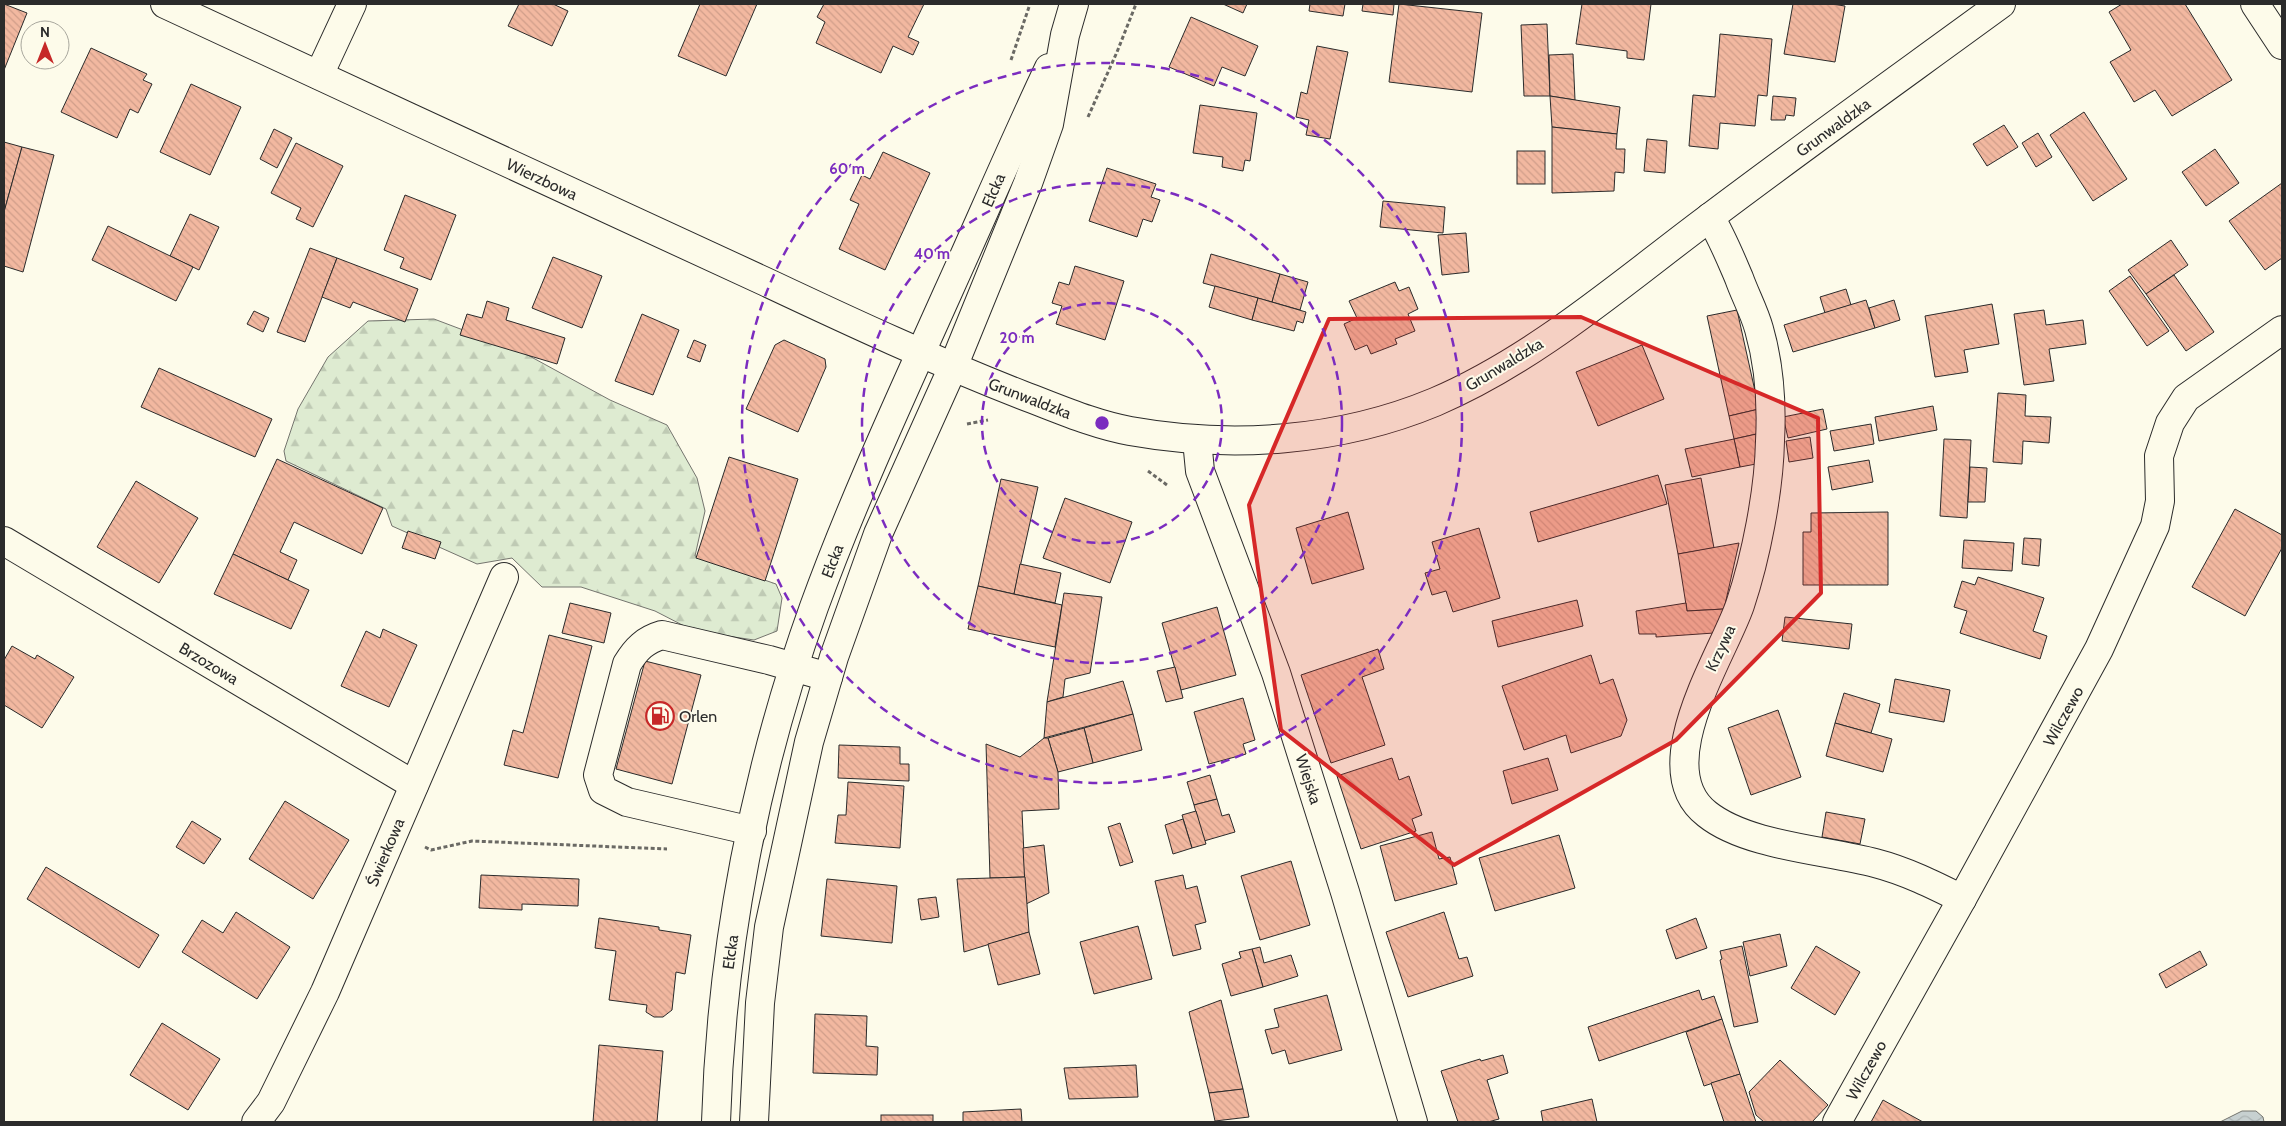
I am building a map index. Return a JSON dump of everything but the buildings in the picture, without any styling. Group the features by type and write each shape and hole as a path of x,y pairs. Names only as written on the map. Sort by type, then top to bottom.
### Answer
{"street":[{"name":"Wierzbowa","path":"165,4 920,354"},
{"path":"318,75 352,4"},
{"name":"Ełcka","path":"754,1122 760,1003 769,927 809,742 828,678 878,534 953,367 1025,192 1049,124 1065,35 1074,4"},
{"name":"Grunwaldzka","path":"920,354 1094,423 1126,430 1197,440 1281,439 1320,435 1361,426 1431,403 1506,365 1552,336 1710,217 2001,4"},
{"path":"2255,4 2282,45"},
{"name":"Ełcka","path":"716,1122 717,1079 724,996 735,920 752,831 777,723 794,668 846,522 880,441 1001,169 1065,35"},
{"name":"Krzywa","path":"1710,217 1722,237 1758,327 1766,358 1770,441 1767,478 1755,547 1740,606 1701,690 1689,730 1686,756 1687,781 1693,798 1705,813 1722,824 1743,832 1794,846 1876,863 1926,880 1962,900"},
{"name":"Wilczewo","path":"1837,1122 1962,900 2099,649 2155,526 2160,501 2159,456 2170,423 2186,398 2282,330"},
{"name":"Wiejska","path":"1197,440 1200,471 1276,674 1345,892 1413,1122"},
{"name":"Brzozowa","path":"4,540 414,785"},
{"name":"Świerkowa","path":"256,1122 271,1102 325,992 504,576"},
{"path":"752,831 627,802 603,790 598,775 627,664 636,649 650,639 662,635 828,678"}],"path":[{"path":"1085,122 1117,52 1136,4"},
{"path":"966,425 974,421 990,420"},
{"path":"1142,469 1151,472 1177,494 1211,502"},
{"path":"393,833 431,850 472,841 674,850"}],"highlighted area":[{"path":"1581,317 1818,418 1821,593 1676,740 1454,865 1281,730 1249,505 1329,319"}],"green space":[{"path":"434,319 524,353 610,400 667,425 697,478 705,511 695,556 776,584 782,598 777,631 754,640 694,631 655,611 581,587 542,587 512,558 477,564 392,526 386,509 286,461 284,451 298,409 328,357 368,321"}],"water":[{"path":"2242,1111 2256,1111 2263,1117 2264,1122 2220,1122"}],"place":[{"name":"Orlen","path":"660,716"}]}
